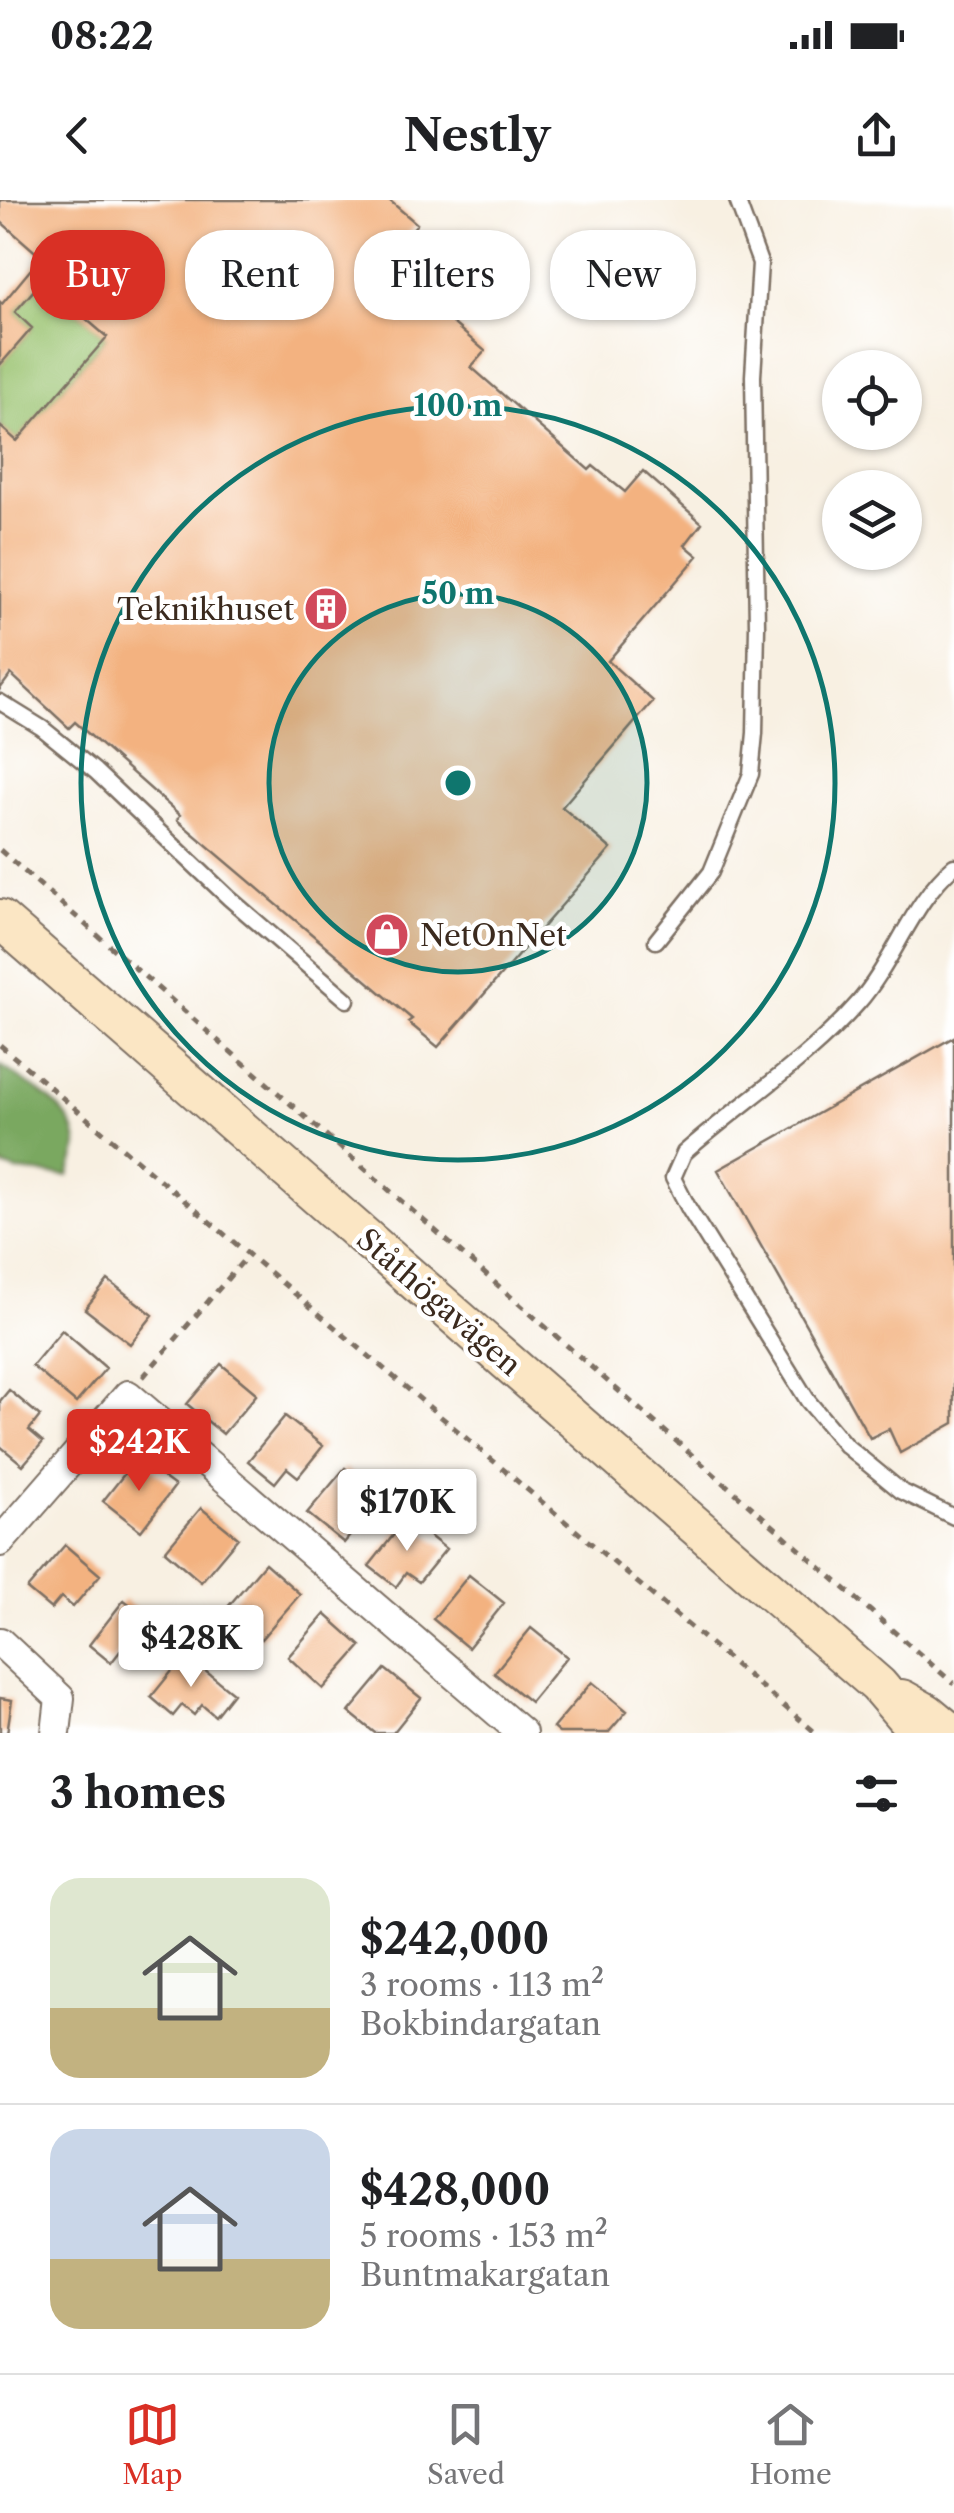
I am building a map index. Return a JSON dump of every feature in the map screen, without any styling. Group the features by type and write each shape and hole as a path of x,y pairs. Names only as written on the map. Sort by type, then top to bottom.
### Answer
{"main road":[{"name":"Ståthögavägen","path":"0,919 878,1686 919,1733"},
{"name":"Ståthögavägen","path":"878,1686 927,1713 951,1733"}],"street":[{"path":"0,1542 128,1395 522,1733"},
{"path":"0,1642 60,1698 56,1733"}],"lane":[{"path":"656,941 711,872 751,774 757,626 753,376 760,263 736,200"},
{"path":"0,702 42,728 95,770 229,898 347,1000"},
{"path":"954,866 939,878 859,1002 820,1042 684,1153 673,1178 808,1401 846,1446 901,1491 954,1517"}],"path":[{"path":"0,850 954,1684"},
{"path":"0,1045 816,1733"},
{"path":"128,1395 249,1254"}],"green space":[{"path":"30,295 30,320 87,320 107,337 17,441 0,426 0,365 32,328 15,312"},
{"path":"0,1065 48,1098 68,1118 77,1144 69,1176 17,1171 0,1165"}],"building":[{"name":"Teknikhuset","path":"0,200 389,200 417,224 412,230 354,230 354,320 449,320 485,351 471,367 589,470 593,466 625,492 643,471 702,523 685,545 698,556 608,661 653,701 562,807 611,849 438,1047 408,1022 412,1019 177,820 180,815 75,722 69,728 11,674 0,689 0,426 17,441 107,337 87,320 165,320 165,230 30,230 30,247 0,221"},
{"name":"Teknikhuset","path":"30,270 30,295 15,312 32,328 0,365 0,302"},
{"path":"954,1037 954,1423 900,1453 889,1429 870,1438 718,1170"},
{"path":"108,1280 153,1315 130,1344 85,1309"},
{"path":"62,1330 106,1368 76,1403 32,1366"},
{"path":"221,1364 257,1394 223,1434 187,1404"},
{"path":"9,1390 40,1416 29,1430 43,1442 23,1465 0,1446 0,1401"},
{"path":"285,1416 323,1446 298,1477 287,1468 275,1483 248,1461"},
{"path":"137,1458 175,1486 141,1531 103,1501"},
{"path":"345,1468 381,1498 344,1543 307,1513"},
{"path":"201,1508 238,1538 201,1582 165,1551"},
{"path":"407,1518 446,1549 419,1582 406,1573 396,1587 369,1566"},
{"path":"65,1545 100,1575 73,1607 61,1597 51,1609 27,1589"},
{"path":"265,1563 300,1594 261,1639 226,1609"},
{"path":"469,1575 504,1603 468,1648 433,1619"},
{"path":"124,1600 162,1629 137,1663 121,1650 111,1663 89,1645"},
{"path":"325,1614 361,1646 323,1689 288,1657"},
{"path":"531,1628 567,1657 530,1702 494,1673"},
{"path":"185,1655 233,1693 215,1716 202,1705 194,1715 182,1705 173,1716 151,1697"},
{"path":"385,1669 421,1698 393,1733 375,1733 349,1712"},
{"path":"592,1682 627,1711 608,1733 559,1733 553,1728"},
{"path":"0,1698 12,1700 7,1733 0,1733"}],"place":[{"name":"Teknikhuset","path":"326,609"},
{"name":"NetOnNet","path":"387,935"}]}
